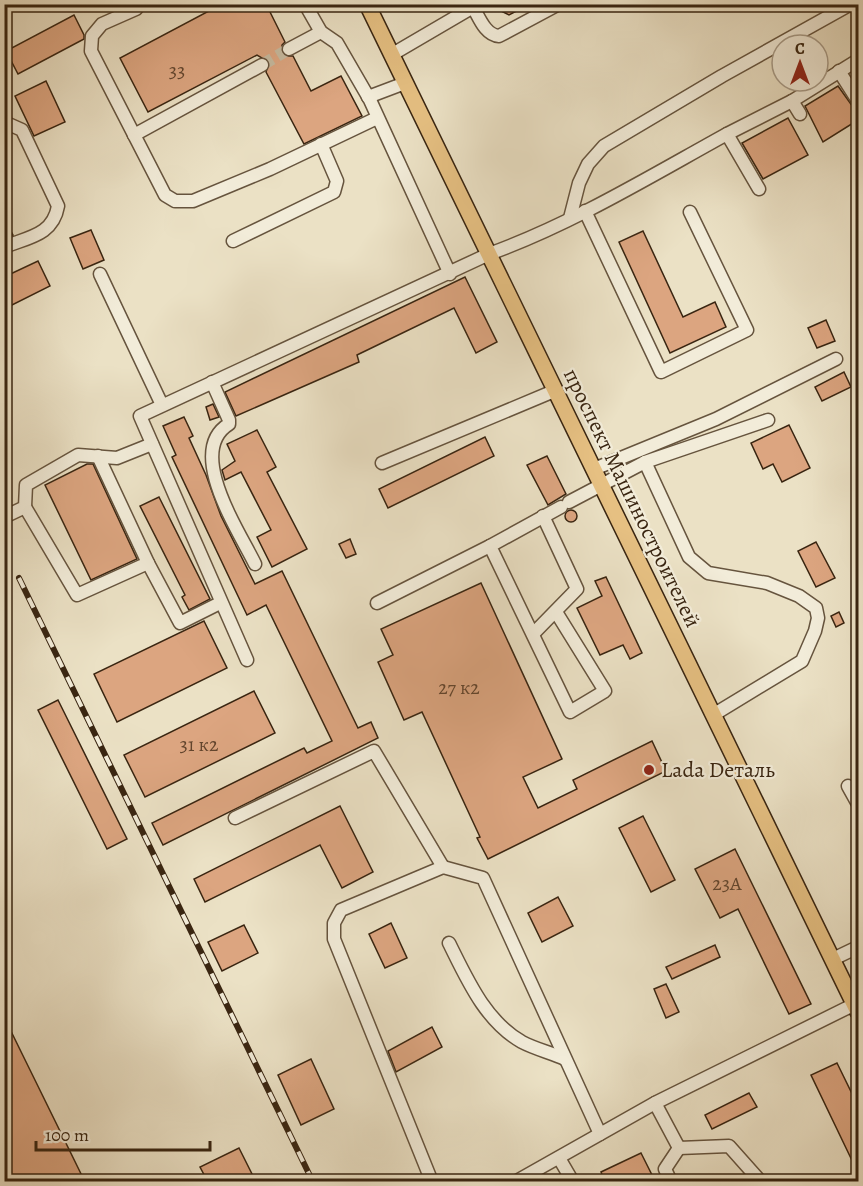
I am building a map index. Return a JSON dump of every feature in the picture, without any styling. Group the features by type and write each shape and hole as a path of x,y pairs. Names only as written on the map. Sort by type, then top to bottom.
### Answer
{"main road":[{"name":"проспект Машиностроителей","path":"367,4 856,1008"}],"street":[{"path":"140,4 136,9 102,24 92,36 92,51 165,195 175,201 193,201 377,118"},
{"path":"305,4 321,32 337,43 368,97 450,274"},
{"path":"391,55 472,6 485,28 493,36 499,36 559,4"},
{"path":"570,218 579,183 588,164 604,146 722,76 851,4"},
{"path":"289,49 321,32"},
{"path":"247,660 220,603 140,416 585,211 792,101 858,60"},
{"path":"134,135 262,65"},
{"path":"840,71 858,101"},
{"path":"368,97 405,83"},
{"path":"792,101 800,114"},
{"path":"4,122 22,130 58,206 56,219 48,229 4,247"},
{"path":"727,134 759,189"},
{"path":"233,241 334,192 337,181 321,144"},
{"path":"585,211 661,372 747,330 690,212"},
{"path":"100,274 162,405"},
{"path":"377,603 565,505 598,476 836,359"},
{"path":"212,382 229,420 229,424 218,433 211,449 212,472 255,564"},
{"path":"382,463 554,391"},
{"path":"598,476 768,420"},
{"path":"148,563 76,595 25,507 26,485 78,455 117,458 152,444"},
{"path":"98,456 148,563 180,623 220,603"},
{"path":"645,462 689,556 708,573 767,583 805,599 816,608 818,618 815,631 802,662 713,715"},
{"path":"4,517 25,507"},
{"path":"533,634 577,589 543,516"},
{"path":"490,546 570,712 605,691 556,612"},
{"path":"235,818 374,751 443,867"},
{"path":"848,786 858,804"},
{"path":"432,1182 334,939 334,923 341,910 443,867 483,878 600,1134"},
{"path":"449,943 474,994 498,1021 522,1042 566,1059"},
{"path":"833,959 858,947"},
{"path":"514,1182 655,1102 856,1008"},
{"path":"655,1102 679,1148"},
{"path":"679,1148 729,1146 760,1182"},
{"path":"671,1182 666,1169 679,1148"},
{"path":"559,1158 573,1182"}],"building":[{"path":"222,4 266,4 285,42 282,45 282,52 285,56 293,56 311,91 341,76 362,116 304,144 266,72 269,62 257,55 148,112 120,58"},
{"path":"487,4 530,4 509,15"},
{"path":"74,15 84,39 18,74 6,51"},
{"path":"46,81 65,122 34,136 15,96"},
{"path":"838,86 858,114 858,120 823,142 805,106 830,93"},
{"path":"788,118 808,155 763,179 742,143"},
{"path":"4,218 13,235 4,238"},
{"path":"91,230 104,260 83,269 70,238"},
{"path":"643,231 683,317 715,302 726,327 670,353 619,242"},
{"path":"38,261 50,286 4,309 4,277"},
{"path":"465,277 497,342 476,353 454,308 357,355 359,362 236,416 225,392"},
{"path":"826,320 835,341 817,348 808,328"},
{"path":"844,372 851,387 822,401 815,387"},
{"path":"213,404 219,417 210,420 206,407"},
{"path":"184,417 193,436 189,438 221,516 255,584 282,571 358,728 371,722 378,738 163,845 152,823 304,748 307,753 332,741 266,605 247,615 172,457 176,455 163,426"},
{"path":"789,425 810,468 782,482 773,464 763,469 751,443"},
{"path":"257,430 276,467 267,472 307,549 272,567 257,537 271,530 241,472 225,480 222,470 235,461 227,444"},
{"path":"485,437 494,456 388,508 379,489"},
{"path":"547,456 566,494 548,505 527,465"},
{"path":"87,464 93,464 137,559 91,580 45,485"},
{"path":"159,497 210,599 189,610 182,597 185,595 140,506"},
{"path":"573,510 577,516 573,522 569,522 565,514"},
{"path":"350,539 356,554 346,558 339,544"},
{"path":"816,542 835,578 816,587 798,551"},
{"path":"606,577 642,653 630,659 623,645 600,655 577,608 602,596 595,581"},
{"path":"481,583 562,759 523,777 538,808 577,789 573,780 652,741 666,771 488,859 422,712 404,720 378,662 393,655 381,629"},
{"path":"839,612 844,623 836,627 831,616"},
{"path":"204,621 227,668 117,722 94,674"},
{"path":"254,691 275,733 145,797 124,755"},
{"path":"58,700 127,839 107,849 38,710"},
{"path":"340,806 373,872 342,888 320,845 205,902 194,879"},
{"path":"643,816 675,880 651,892 619,828"},
{"path":"735,849 811,1004 789,1014 738,909 720,918 695,869"},
{"path":"558,897 573,926 542,942 528,913"},
{"path":"391,923 407,958 385,968 369,934"},
{"path":"244,925 258,953 222,971 208,942"},
{"path":"715,945 720,957 672,979 666,967"},
{"path":"666,984 679,1012 666,1018 654,989"},
{"path":"4,1017 85,1182 4,1182"},
{"path":"432,1027 442,1047 396,1072 388,1051"},
{"path":"311,1059 334,1109 301,1125 278,1075"},
{"path":"837,1063 858,1106 858,1173 811,1075"},
{"path":"749,1093 757,1107 712,1129 705,1115"},
{"path":"239,1148 256,1182 208,1182 200,1167"},
{"path":"641,1153 652,1175 639,1182 605,1182 601,1172"}],"tunnel":[{"path":"262,65 289,49"}],"railway":[{"path":"19,578 313,1182"}],"place":[{"name":"Lada Dеталь","path":"649,770"}]}
